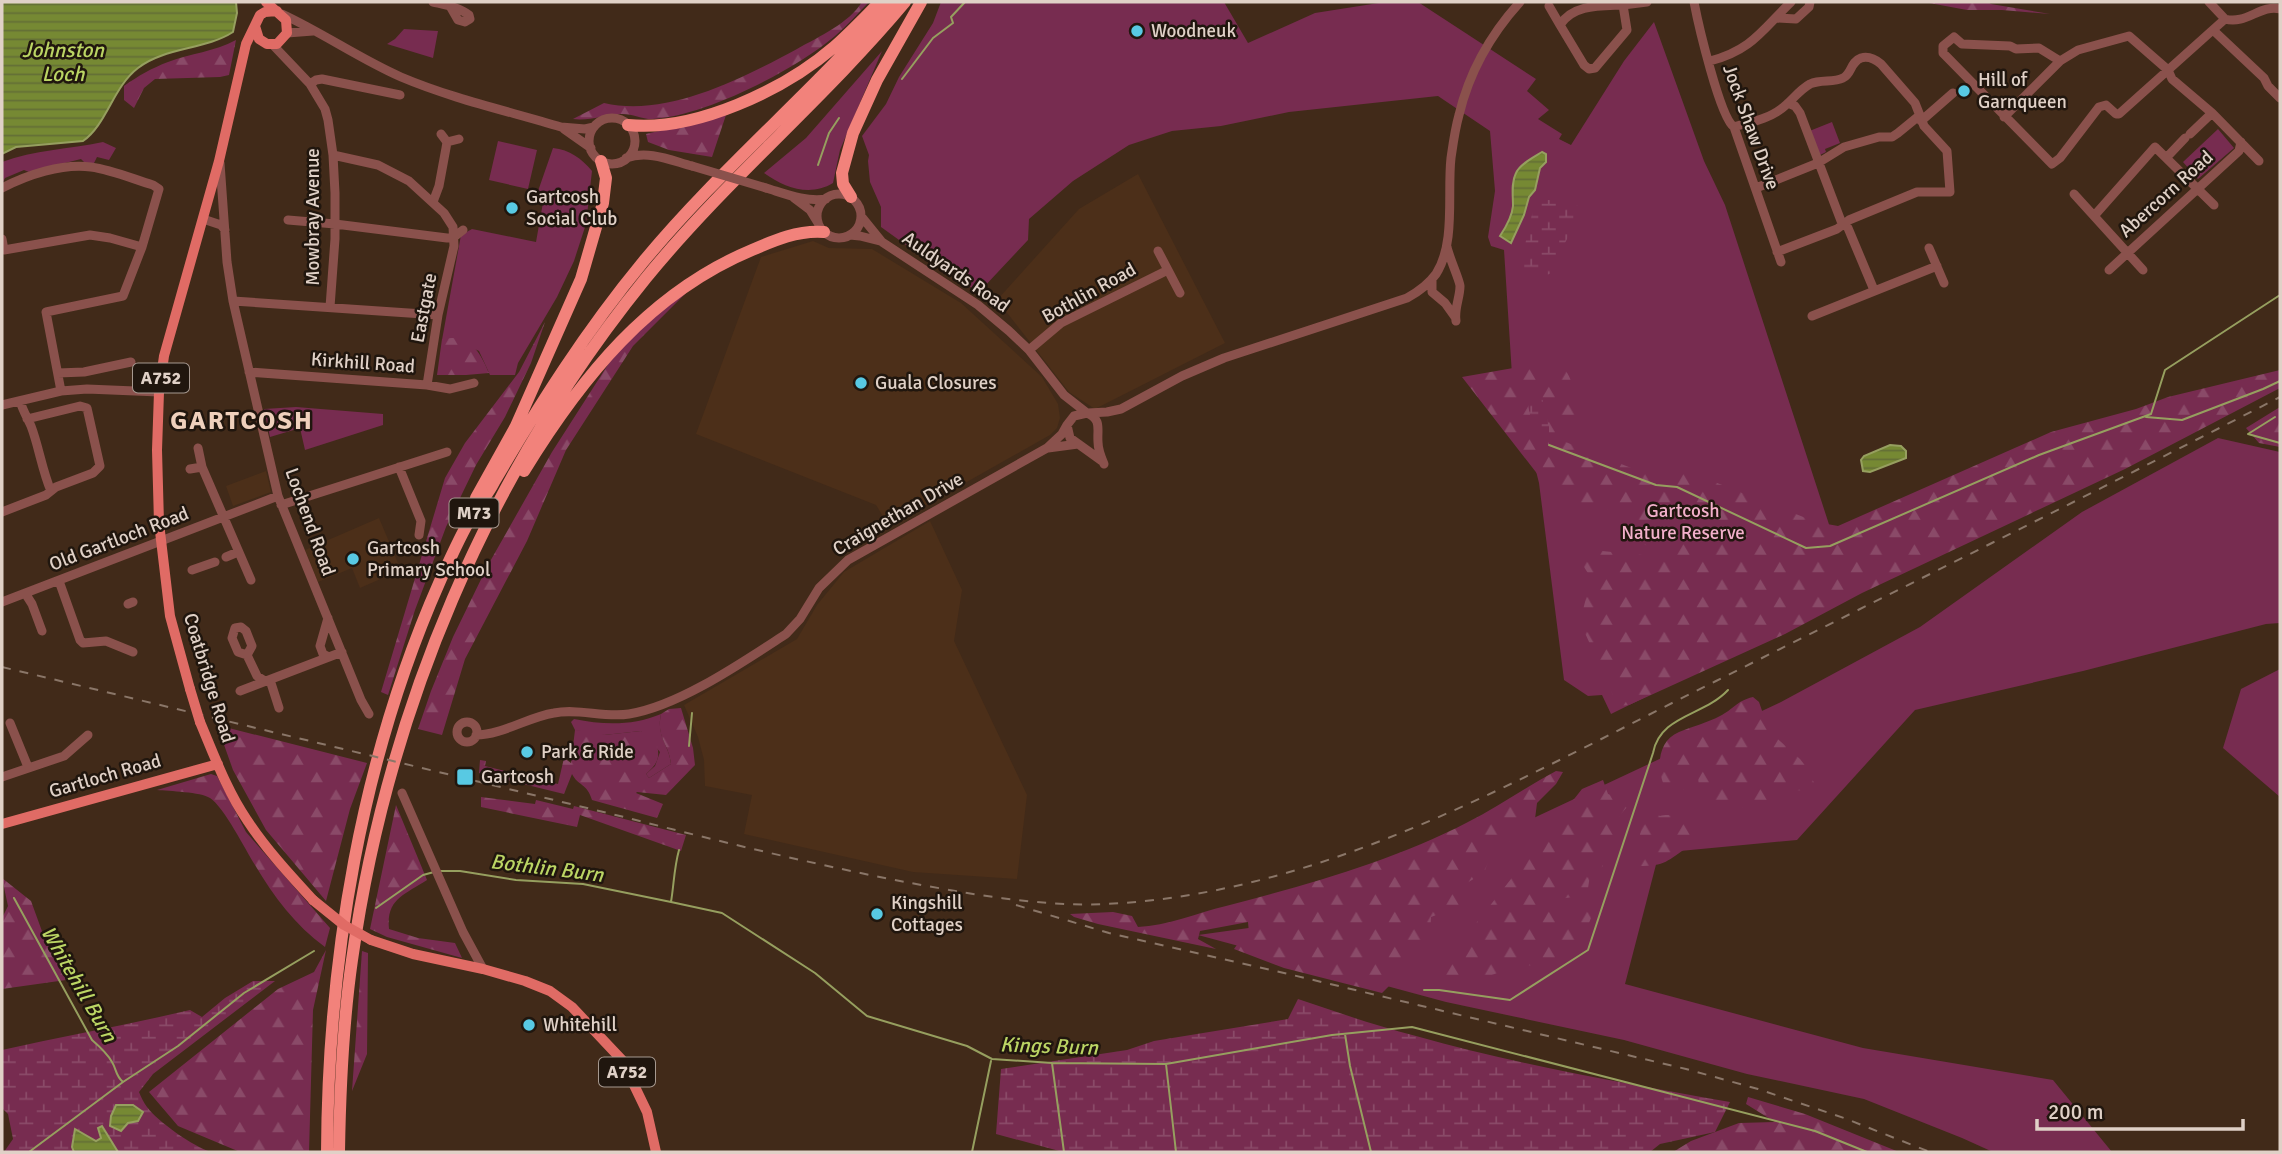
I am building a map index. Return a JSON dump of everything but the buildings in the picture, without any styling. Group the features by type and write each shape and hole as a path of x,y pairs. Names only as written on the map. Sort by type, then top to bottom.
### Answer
{"highway":[{"path":"628,125 657,126 678,122 723,109 762,93 832,48 880,2"},
{"name":"M73","path":"327,1152 328,1088 339,958 362,828 382,742 409,658 440,581 472,517 535,412 600,316 699,199 834,65 891,2"},
{"name":"M73","path":"339,1152 345,1014 362,892 375,829 397,747 423,668 475,547 543,423 596,343 685,233 866,49 905,2"},
{"path":"851,198 843,184 842,173 853,133 882,70 922,2"},
{"path":"440,581 449,554 487,476 516,426 581,279 603,203 606,177 601,161"},
{"path":"442,622 512,492 545,438 588,377 625,336 670,297 725,262 789,236 821,228"}],"main road":[{"name":"A752","path":"161,542 157,493 159,392 164,356 219,161 243,53 257,20 260,2"},
{"path":"243,53 276,40 288,26 267,2"},
{"path":"276,40 256,34 257,20 265,12 279,13"},
{"name":"Coatbridge Road","path":"161,542 170,616 201,722 218,764 247,820 290,875 313,900 344,925 371,940 413,954 483,969 550,991 572,1007 622,1060 647,1112 656,1152"},
{"name":"Gartloch Road","path":"2,824 218,764"}],"street":[{"path":"433,2 450,6"},
{"path":"1447,246 1460,285 1455,319 1432,292 1434,277 1447,246 1451,158 1463,100 1473,73 1488,44 1520,2"},
{"path":"1560,25 1564,19 1579,10 1594,6 1645,2"},
{"name":"Jock Shaw Drive","path":"1694,2 1728,123 1734,127 1779,257 1844,224"},
{"path":"1710,61 1735,54 1745,48 1791,2"},
{"path":"1777,18 1796,19 1809,7 1810,2"},
{"path":"2209,2 2225,19 2240,21 2270,8 2280,9"},
{"path":"1549,6 1589,69 1595,68 1627,30 1623,5"},
{"path":"279,13 412,81 561,127 594,127"},
{"path":"2060,61 2039,48 2016,49 2010,46 1962,44 1954,37 1942,46 1943,53 2052,164 2060,158 2099,107 2106,105 2119,114 2225,19"},
{"path":"2213,30 2264,78 2280,98"},
{"path":"276,40 314,31"},
{"path":"2004,117 2060,61 2083,48 2129,36 2168,70 2172,79 2212,113 2259,161"},
{"name":"Mowbray Avenue","path":"276,40 295,71 310,84 325,109 334,155 335,224 330,307"},
{"path":"1734,127 1774,114 1807,86 1817,81 1843,78 1859,59 1867,57 1881,64 1915,103 1921,118 1949,155 1950,192 1917,192 1861,214 1844,224"},
{"path":"310,84 322,79 400,95"},
{"path":"1756,188 1818,163 1844,147 1898,133 1953,93"},
{"path":"1788,103 1800,113 1818,163 1874,290"},
{"path":"2167,157 2212,113"},
{"path":"591,148 590,135 594,127 602,120 613,118 628,125 642,147 661,157"},
{"path":"561,127 591,148 601,161 614,163 641,154 661,157 793,197 815,200 838,194 851,198 859,205 861,216 858,227 850,235 836,238 821,228 810,210 793,197"},
{"path":"626,159 634,148 634,137"},
{"path":"433,202 439,186 444,138 459,139"},
{"name":"Abercorn Road","path":"2109,270 2239,151 2241,142"},
{"path":"2094,216 2155,147 2214,205"},
{"path":"334,155 378,165 409,181 450,220 454,237"},
{"name":"Lochend Road","path":"219,161 233,301 279,500 369,714"},
{"path":"2,188 24,177 79,166 101,169 159,189 142,247 123,296 46,312 61,391"},
{"path":"2074,194 2143,270"},
{"path":"821,228 817,212 826,199"},
{"name":"Auldyards Road","path":"861,216 882,242"},
{"path":"203,219 221,225 225,230"},
{"path":"288,220 447,238 454,237 463,230"},
{"path":"2,239 4,250 90,235 110,237 142,247"},
{"name":"Auldyards Road","path":"850,235 882,242 978,304 1030,350 1063,395 1087,413"},
{"name":"Eastgate","path":"428,385 438,315 454,237"},
{"path":"1929,248 1944,283"},
{"name":"Bothlin Road","path":"1158,251 1180,293"},
{"path":"1812,316 1937,266"},
{"name":"Bothlin Road","path":"1030,350 1061,323 1168,270"},
{"path":"1407,298 1444,271 1457,276"},
{"path":"1078,444 1088,444 1121,409 1182,376 1224,358 1407,298 1422,296 1450,300 1457,295"},
{"path":"233,301 438,315"},
{"path":"58,373 84,372 131,362"},
{"name":"Kirkhill Road","path":"249,372 428,385 450,389 474,383"},
{"path":"2,405 61,391 88,389 159,392"},
{"name":"Auldyards Road","path":"1063,395 1068,424"},
{"path":"20,401 31,425 41,468 51,491"},
{"path":"2,512 46,495 97,471 100,466 87,408 80,406 27,419"},
{"path":"1087,413 1093,415 1099,423 1098,448 1103,462 1070,438 1068,424 1078,413 1121,409"},
{"name":"Craignethan Drive","path":"476,734 493,732 563,711 626,715 676,699 786,634 800,619 819,588 848,559 1047,448 1060,437 1068,424"},
{"name":"Craignethan Drive","path":"1047,448 1078,444"},
{"path":"198,448 202,467 251,580"},
{"name":"Old Gartloch Road","path":"2,602 224,518 447,452"},
{"path":"190,469 202,467"},
{"path":"399,467 421,521 419,535"},
{"path":"226,557 238,552"},
{"path":"192,570 215,562"},
{"path":"59,581 83,643 106,641 133,652"},
{"path":"25,593 42,631"},
{"path":"328,618 320,646 323,654 329,657"},
{"path":"240,691 342,652"},
{"path":"247,655 257,676 267,681 279,708"},
{"path":"10,723 28,767"},
{"path":"2,777 64,755 88,735"},
{"path":"402,793 463,932 483,969"}],"shaded area":[{"path":"1138,174 1225,343 1095,409 1069,392 997,300 1079,209"},
{"path":"813,241 829,248 872,249 961,303 1042,377 1058,404 1060,418 1057,428 1050,435 889,526 876,505 696,434 761,257"},
{"path":"266,471 271,492 233,506 226,486"},
{"name":"Gartcosh Primary School","path":"379,518 401,570 360,588 352,568 318,582 305,550"},
{"path":"930,521 962,590 954,641 1027,795 1017,879 913,872 744,834 752,795 705,786 704,760 698,737 684,705 797,639 817,605 844,572"}],"green space":[{"path":"862,2 869,2 818,49 773,77 722,101 697,110 652,119 624,114 573,119 604,103 653,105 679,100 729,83 833,29"},
{"name":"Gartcosh Nature Reserve","path":"941,2 1224,2 1248,43 1315,13 1385,2 1418,2 1536,79 1527,91 1549,110 1538,119 1562,134 1559,139 1571,145 1624,61 1654,22 1704,161 1725,205 1852,595 1611,714 1602,695 1588,696 1564,680 1539,483 1512,375 1504,250 1491,246 1488,237 1495,191 1490,131 1438,96 1289,112 1221,126 1172,131 1129,145 1073,181 1029,219 1028,240 982,289 972,288 881,227 881,207 870,182 869,155 862,136 886,104 899,77 933,23"},
{"path":"1924,2 1988,2 2050,14 1967,10"},
{"path":"404,29 438,31 433,58 387,44"},
{"path":"236,40 229,75 155,79 144,88 134,108 124,100 124,86 145,72"},
{"path":"882,51 840,150 833,183 815,189 798,189 780,183 764,173 806,138"},
{"path":"726,115 712,157 669,150 648,142 646,134"},
{"path":"1832,122 1840,143 1825,149 1826,152 1818,156 1807,132"},
{"path":"2218,129 2234,148 2198,179 2183,162"},
{"path":"498,141 537,150 528,189 489,180"},
{"path":"103,142 116,148 109,160 97,157 94,163 85,163 81,159 29,172 24,170 5,178 2,184 2,162 39,152"},
{"path":"553,148 575,155 592,171 586,224 574,261 557,297 518,363 515,375 490,375 479,351 453,339 442,340 461,235 472,229 536,242 544,197 537,194"},
{"path":"1549,200 1583,207 1560,253 1557,271 1539,278 1524,268 1526,242 1537,201"},
{"path":"687,292 633,346 566,450 527,541 465,659 442,735 418,729 453,637 488,565 552,452 609,363 658,307"},
{"path":"545,322 531,363 505,417 476,465 446,527 415,610 388,695 381,692 445,478 465,443 519,372"},
{"path":"452,338 471,344 489,373 437,375 442,339"},
{"path":"1555,363 1566,371 1569,377 1578,411 1553,437 1654,477 1674,466 1816,522 1838,526 2051,432 2136,409 2168,397 2280,370 2280,388 2125,469 1862,593 1785,634 1629,705 1618,706 1580,622 1591,578 1572,548 1682,559 1671,552 1638,543 1607,509 1582,504 1567,489 1549,489 1462,377 1519,367 1548,368"},
{"path":"1529,391 1541,394 1549,426 1549,445 1532,421 1528,406"},
{"path":"296,407 383,414 383,425 305,450 300,428 270,437 264,409"},
{"path":"2280,407 2280,447 2259,443 2246,428"},
{"path":"2218,438 2280,452 2280,623 2266,624 2083,671 1915,710 1797,840 1659,853 1625,984 1863,1048 2053,1080 2112,1152 1993,1152 1864,1099 1747,1074 1624,1040 1446,1002 1198,935 1305,920 1508,830 1781,702 1920,627 2082,512"},
{"path":"2280,669 2280,797 2223,748 2241,689"},
{"path":"1753,697 1759,702 1769,731 1800,759 1816,787 1807,791 1781,789 1756,814 1747,813 1739,803 1730,799 1724,803 1721,813 1701,805 1697,768 1685,788 1677,794 1668,793 1660,768 1665,743 1679,732 1715,718"},
{"path":"681,708 693,748 695,765 666,795 636,793 663,804 657,818 592,800 588,790 572,774 564,794 479,773 480,760 486,761 485,766 558,784 564,758 571,763 575,730 597,731 604,735 641,731 654,738 658,749 657,762 646,774 649,778 671,764 661,735 661,714 669,709"},
{"path":"661,714 661,735 671,764 649,778 646,774 655,766 660,752 641,731 604,735 575,730 571,722 574,719 607,723 629,722"},
{"path":"217,725 367,763 350,809 326,901 266,830 233,770"},
{"path":"1556,771 1563,772 1556,784 1537,803 1535,819 1491,854 1484,873 1465,884 1464,901 1455,908 1431,917 1430,936 1402,973 1386,974 1382,981 1389,986 1382,993 1284,968 1234,949 1249,933 1248,922 1200,931 1198,939 1216,949 1098,924 1070,914 1113,912 1132,916 1138,927 1149,926 1318,880 1380,860 1439,836"},
{"path":"211,774 217,776 246,832 330,928 325,947 295,920 278,899 216,803 200,794 157,790"},
{"path":"1603,780 1608,794 1629,800 1603,855 1603,866 1590,875 1587,895 1552,900 1551,905 1596,906 1581,942 1553,968 1544,969 1524,964 1474,981 1445,982 1432,979 1582,789"},
{"path":"481,797 535,804 536,800 573,809 574,806 686,835 681,851 580,815 577,827 481,807"},
{"path":"396,805 427,880 404,894 394,904 390,911 389,929 418,938 455,943 462,958 387,937 370,929"},
{"path":"1651,810 1660,816 1677,816 1695,821 1706,826 1707,833 1666,862 1638,866 1634,859 1644,818"},
{"path":"2,878 31,901 43,934 66,980 2,989 2,918 8,906"},
{"path":"326,950 313,1010 309,1152 240,1152 178,1126 149,1092 278,989 314,972"},
{"path":"362,951 368,953 367,1054 352,1091"},
{"path":"253,981 275,981 153,1074 139,1092 147,1107 167,1126 211,1152 4,1152 13,1139 8,1114 2,1108 2,1050 190,1010 202,1017 225,998"},
{"path":"1298,999 1386,1028 1494,1056 1730,1102 1715,1132 1660,1144 1650,1152 1063,1152 996,1134 1001,1069 1127,1050 1154,1041 1288,1019"},
{"path":"1748,1097 1805,1114 1899,1152 1673,1152 1691,1141 1739,1123 1775,1122 1746,1104"}],"water":[{"name":"Johnston Loch","path":"2,2 236,2 237,13 233,32 210,42 160,56 138,68 122,85 98,125 83,141 16,147 2,154"},
{"path":"1542,152 1546,154 1546,162 1540,168 1535,190 1529,197 1511,243 1500,236 1513,206 1514,177 1521,167"},
{"path":"1890,445 1901,446 1906,451 1906,458 1870,472 1863,471 1861,460 1864,456"},
{"path":"116,1105 133,1105 143,1112 138,1121 128,1123 121,1131 110,1126"},
{"path":"102,1126 118,1152 74,1152 72,1147 75,1129 96,1141 101,1138 98,1128"}],"waterway":[{"name":"Bothlin Burn","path":"902,79 933,38 953,23 951,17 965,2"},
{"name":"Bothlin Burn","path":"818,165 829,133 839,118"},
{"path":"1549,445 1656,485 1677,487 1806,548 1830,546 2039,455 2151,414 2165,370 2280,295"},
{"path":"2146,417 2182,420 2280,381"},
{"path":"2275,417 2248,434 2280,443"},
{"path":"1424,990 1510,1000 1588,950 1657,740 1673,723 1718,699 1728,690"},
{"name":"Bothlin Burn","path":"689,746 692,713"},
{"name":"Bothlin Burn","path":"440,871 583,884 671,902 679,850"},
{"name":"Bothlin Burn","path":"376,908 423,875 434,872"},
{"name":"Whitehill Burn","path":"14,898 92,1040 108,1056 123,1082"},
{"name":"Kings Burn","path":"671,902 722,913 815,973 867,1016 967,1046 992,1059 1052,1063 1166,1064 1332,1035 1412,1027 1815,1131 1867,1152"},
{"name":"Bothlin Burn","path":"29,1152 123,1082 178,1046 244,993 314,951"},
{"path":"1345,1034 1371,1152"},
{"path":"972,1152 991,1061"},
{"path":"1052,1063 1064,1152"},
{"path":"1166,1064 1176,1152"}],"railway":[{"path":"2,667 763,851 900,881 1002,898 1054,903 1105,904 1187,895 1266,878 1344,854 1421,825 1496,791 2280,397"},
{"path":"1016,905 1109,933 1686,1069 1758,1089 1844,1118 1930,1152"}],"place":[{"name":"Woodneuk","path":"1137,31"},
{"name":"Hill of Garnqueen","path":"1964,91"},
{"name":"Gartcosh Social Club","path":"512,208"},
{"name":"Guala Closures","path":"861,383"},
{"name":"Gartcosh Primary School","path":"353,559"},
{"name":"Park & Ride","path":"527,752"},
{"name":"Gartcosh","path":"465,777"},
{"name":"Kingshill Cottages","path":"877,914"},
{"name":"Whitehill","path":"529,1025"}],"district":[{"name":"GARTCOSH","path":"242,421"}]}
